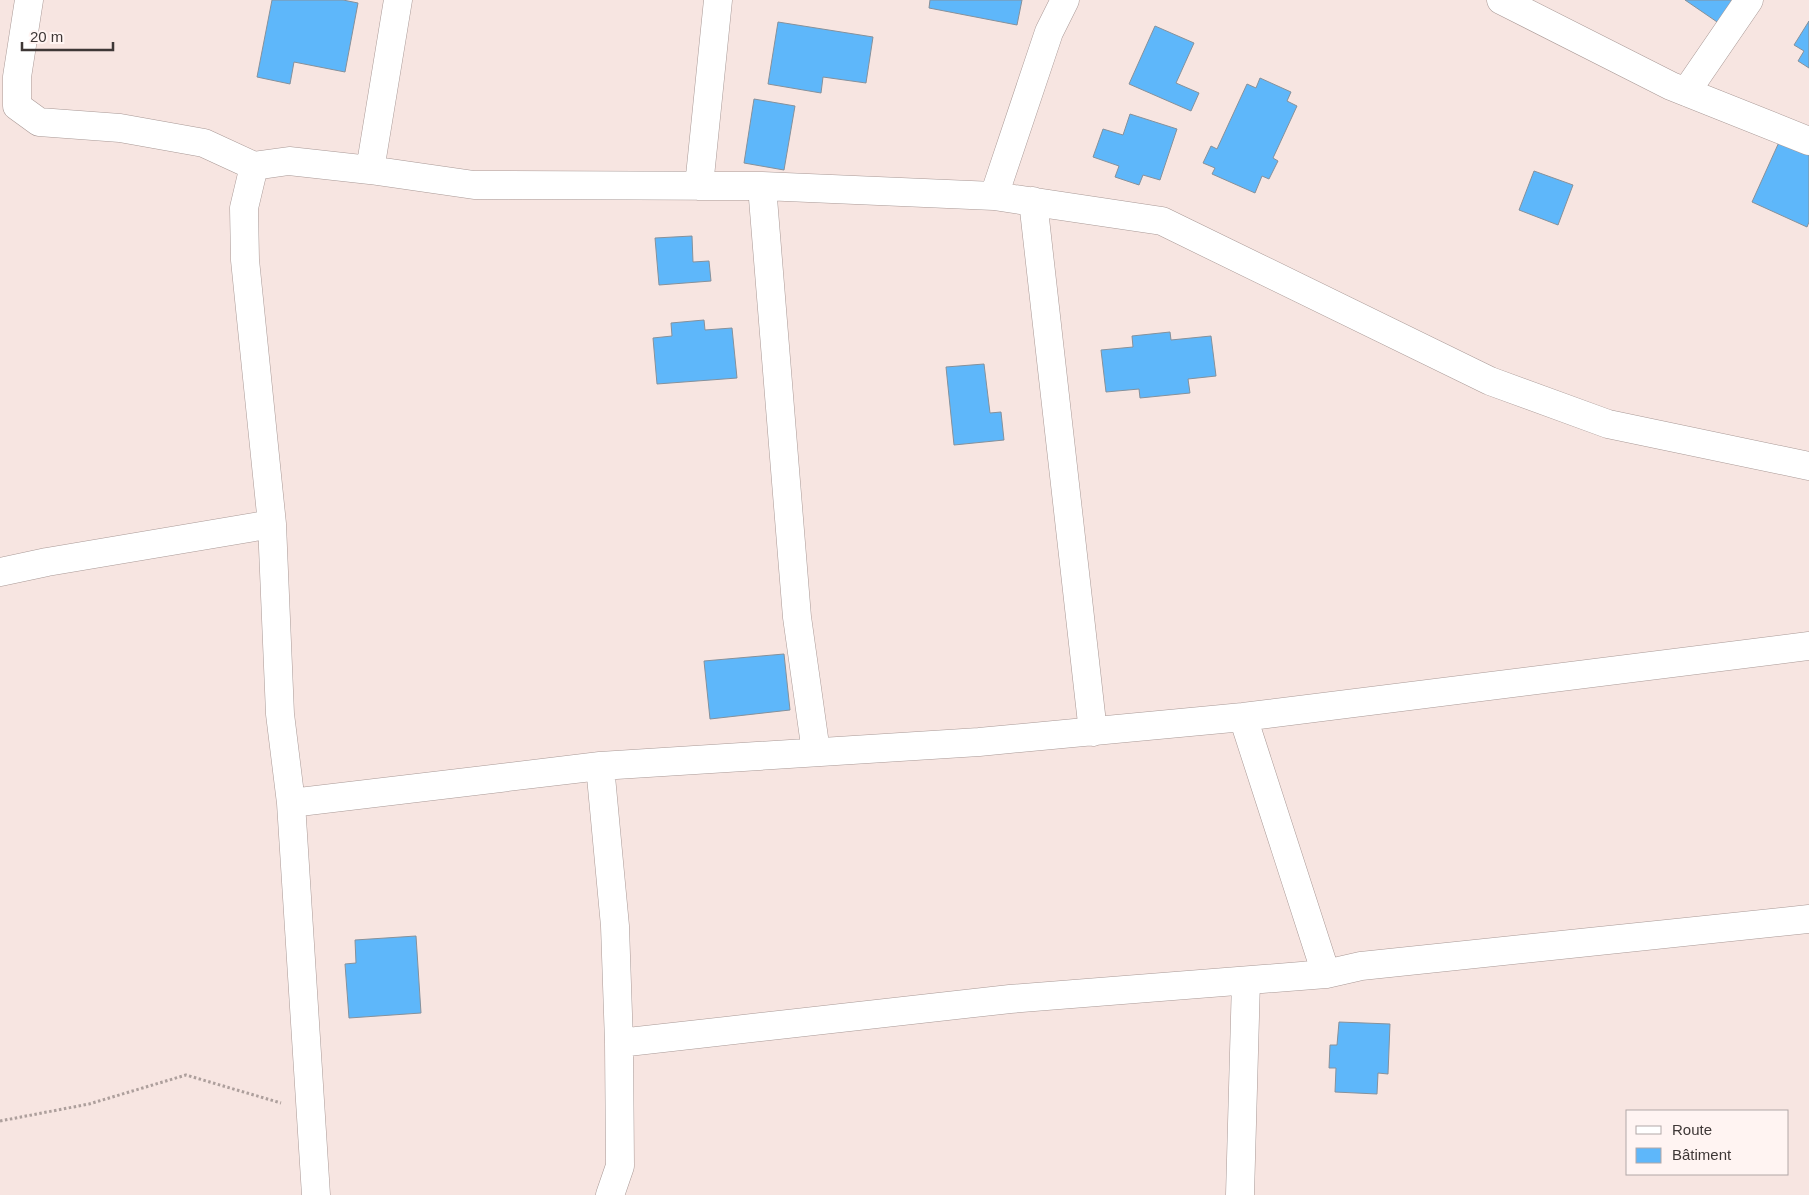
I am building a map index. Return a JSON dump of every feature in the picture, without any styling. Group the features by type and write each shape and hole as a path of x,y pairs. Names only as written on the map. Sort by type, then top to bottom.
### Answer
{"street":[{"path":"29,0 17,77 17,106 39,122 120,128 204,143 254,166 289,161 474,185 762,186 994,196 1162,221 1490,381 1608,424 1809,466"},
{"path":"370,170 398,0"},
{"path":"699,186 718,0"},
{"path":"994,196 1049,32 1065,0"},
{"path":"1501,0 1686,92 1809,141"},
{"path":"1686,92 1749,0"},
{"path":"254,166 244,208 245,260 272,524 280,714 291,803 316,1195"},
{"path":"762,186 797,617 816,752"},
{"path":"1034,202 1093,732"},
{"path":"0,572 272,524"},
{"path":"291,803 600,766 979,742 1243,717 1809,646"},
{"path":"1243,717 1326,974"},
{"path":"600,766 615,926 619,1043 620,1166 610,1195"},
{"path":"619,1043 1010,1000 1326,974 1361,966 1809,919"},
{"path":"1240,1195 1246,981"}],"path":[{"path":"0,1121 89,1104 186,1075 310,1111"}],"building":[{"path":"272,0 343,0 358,3 345,72 294,62 290,84 257,77"},
{"path":"930,0 1022,0 1017,25 929,8"},
{"path":"1685,0 1741,0 1723,26"},
{"path":"1809,21 1809,68 1798,61 1804,51 1794,45"},
{"path":"778,22 873,37 866,83 823,77 821,93 768,84"},
{"path":"1155,26 1194,43 1176,83 1199,93 1191,111 1129,84"},
{"path":"1260,78 1291,92 1287,101 1297,106 1273,158 1278,161 1269,179 1262,176 1255,193 1212,174 1215,168 1203,163 1211,146 1217,149 1247,84 1256,88"},
{"path":"754,99 795,106 784,170 744,163"},
{"path":"1130,114 1177,129 1160,180 1143,175 1139,185 1115,177 1119,166 1093,157 1103,129 1123,135"},
{"path":"1789,120 1809,128 1809,222 1807,227 1752,202"},
{"path":"1534,171 1573,185 1558,225 1519,210"},
{"path":"692,236 693,262 709,261 711,281 659,285 655,238"},
{"path":"704,320 705,330 732,328 737,378 657,384 653,338 672,336 671,323"},
{"path":"1170,332 1171,340 1211,336 1216,376 1188,379 1190,393 1140,398 1139,389 1106,392 1101,350 1133,347 1132,336"},
{"path":"984,364 990,413 1001,412 1004,440 954,445 946,367"},
{"path":"784,654 790,710 710,719 704,661"},
{"path":"416,936 421,1013 349,1018 345,964 356,963 355,940"},
{"path":"1339,1022 1390,1024 1388,1074 1378,1073 1377,1094 1335,1092 1336,1068 1329,1068 1330,1045 1337,1045"}]}
